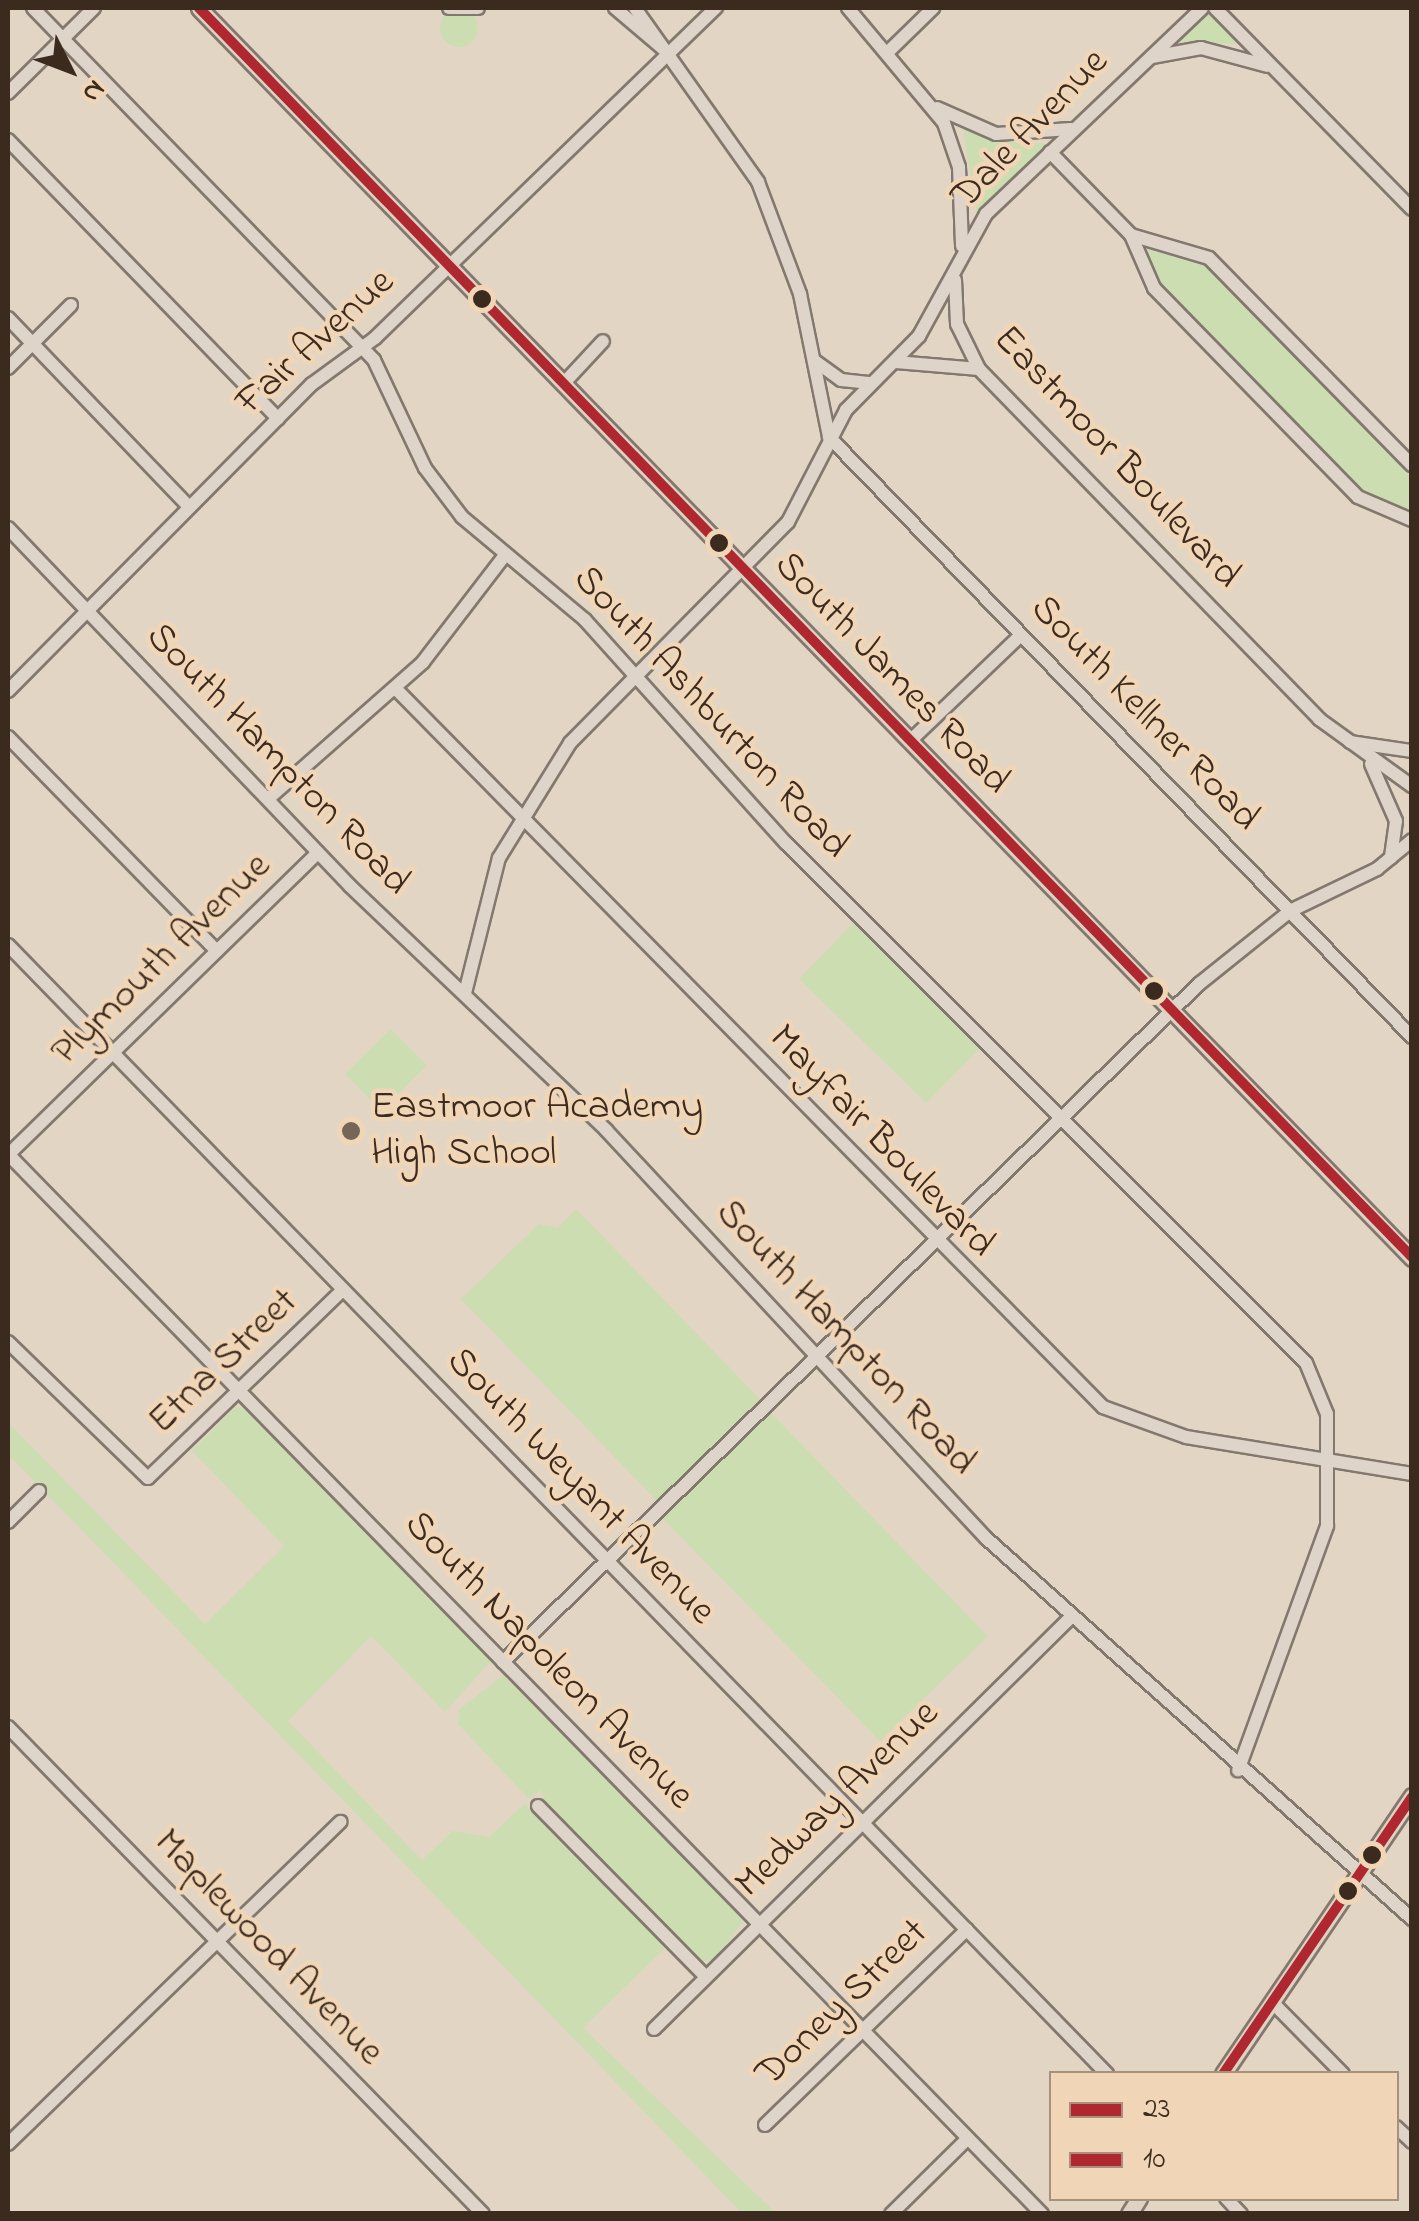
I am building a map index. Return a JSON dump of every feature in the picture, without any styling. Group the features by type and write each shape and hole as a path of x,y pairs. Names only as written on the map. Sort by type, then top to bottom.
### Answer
{"main road":[{"name":"South James Road","path":"199,8 1412,1258"},
{"path":"1225,2071 1412,1796"}],"street":[{"name":"South Ashburton Road","path":"33,8 363,348 396,393 432,478 506,556 585,620 786,843 1291,1344 1323,1400 1329,1461 1320,1556 1238,1770"},
{"path":"8,92 94,8"},
{"path":"449,8 478,8"},
{"path":"615,8 668,53"},
{"path":"635,8 758,182 814,360 829,437"},
{"name":"Fair Avenue","path":"8,690 278,420 363,348 716,8"},
{"name":"Eastmoor Boulevard","path":"848,8 934,106 959,167 958,324 978,369 1342,740 1370,762 1412,786"},
{"path":"888,51 933,8"},
{"name":"Dale Avenue","path":"465,992 488,890 520,817 570,743 802,504 829,437 871,384 896,362 958,266 986,214 1202,8"},
{"path":"1215,8 1412,209"},
{"path":"1145,60 1201,48 1275,69"},
{"path":"934,106 996,134 1073,129"},
{"path":"8,140 278,420"},
{"path":"1050,152 1131,234 1154,288 1358,497 1412,520"},
{"path":"1131,234 1209,258 1412,464"},
{"path":"8,368 71,306"},
{"path":"8,318 189,507"},
{"path":"564,383 603,341"},
{"path":"814,360 842,380 871,384"},
{"path":"896,362 978,369"},
{"name":"South Kellner Road","path":"829,437 1412,1038"},
{"name":"South Hampton Road","path":"8,528 318,853 465,992 1070,1618 1238,1770 1362,1869 1412,1920"},
{"path":"269,798 396,689 506,556"},
{"path":"910,741 1021,635"},
{"name":"Mayfair Boulevard","path":"396,689 934,1243 1103,1407 1186,1438 1412,1474"},
{"path":"8,737 217,952"},
{"path":"1342,740 1412,751"},
{"path":"1370,762 1396,821 1390,860"},
{"path":"503,1662 1172,1011 1290,912 1390,860 1412,840"},
{"name":"Plymouth Avenue","path":"8,1154 318,853"},
{"name":"South Weyant Avenue","path":"8,945 1104,2071"},
{"name":"South Napoleon Avenue","path":"8,1154 1042,2214"},
{"name":"Etna Street","path":"8,1342 148,1478 344,1290"},
{"path":"8,1522 39,1491"},
{"name":"Medway Avenue","path":"654,2028 1070,1618"},
{"name":"Maplewood Avenue","path":"8,1727 483,2214"},
{"path":"538,1806 705,1976"},
{"path":"8,2144 340,1822"},
{"name":"Doney Street","path":"764,2125 967,1929"},
{"path":"1272,2002 1340,2071"},
{"path":"890,2214 968,2139"}],"green space":[{"path":"459,9 473,14 478,28 473,42 459,47 445,42 440,28 445,14"},
{"path":"1212,14 1240,44 1177,43 1202,16"},
{"path":"963,128 997,139 1050,144 977,215"},
{"path":"1146,249 1200,258 1411,471 1411,516 1369,499 1160,287"},
{"path":"853,923 980,1048 926,1103 799,979"},
{"path":"391,1029 427,1065 381,1111 345,1074"},
{"path":"576,1209 761,1400 658,1502 461,1299 539,1224 558,1228"},
{"path":"235,1407 247,1407 492,1660 445,1712 371,1636 288,1721 422,1860 453,1831 489,1837 525,1803 575,1853 666,1947 583,2028 776,2213 742,2213 8,1454 8,1422 205,1624 284,1546 192,1451"},
{"path":"770,1412 988,1636 880,1741 662,1518"},
{"path":"503,1675 746,1918 715,1959 697,1962 547,1806 541,1790 529,1799 458,1724 459,1710"}],"transit line":[{"name":"23","path":"199,8 1412,1257"},
{"name":"10","path":"1225,2071 1412,1797"}],"place":[{"name":"Eastmoor Academy High School","path":"351,1131"}]}
